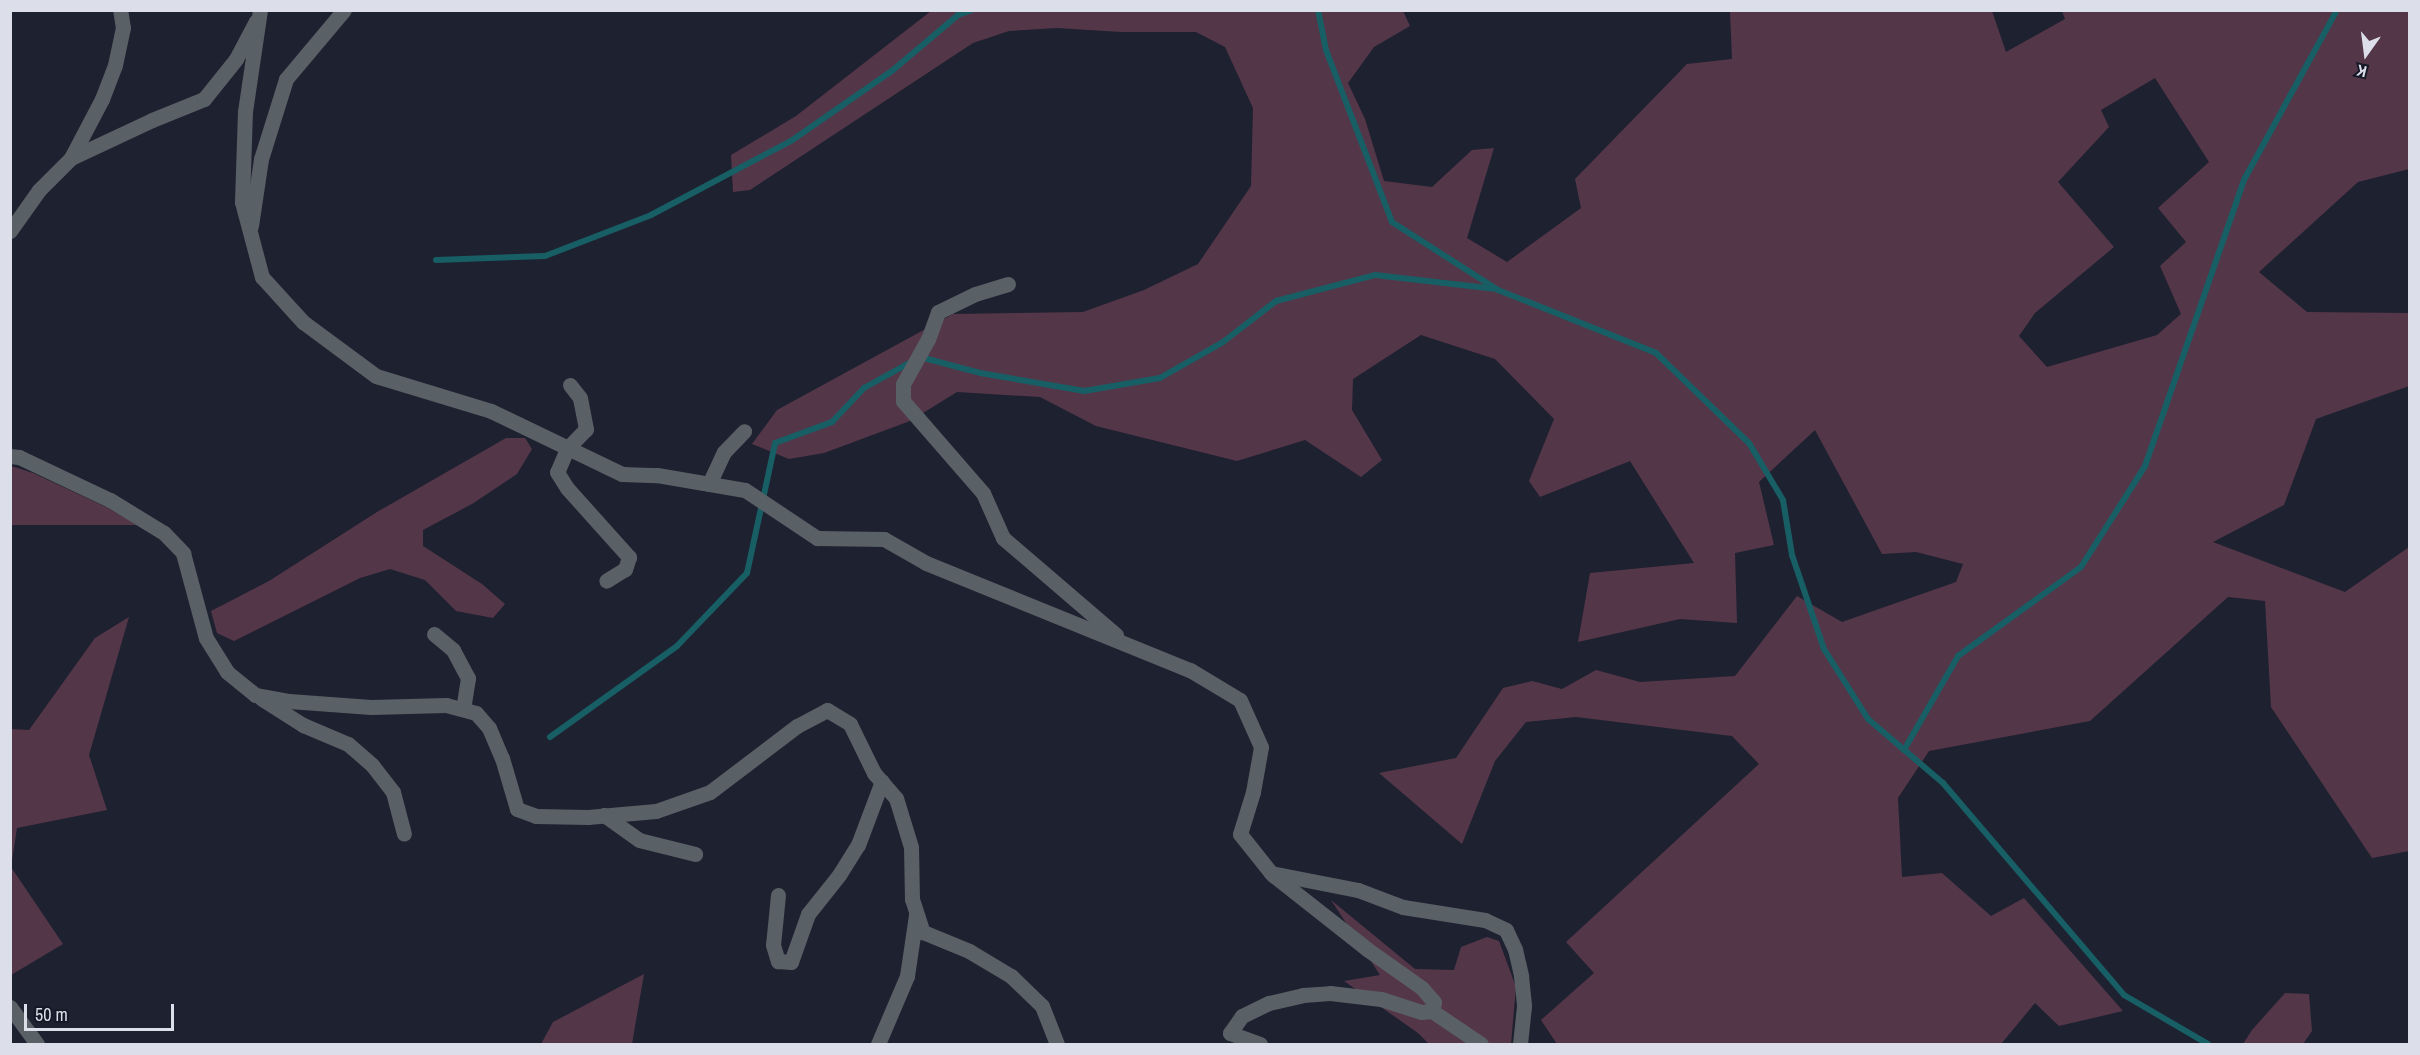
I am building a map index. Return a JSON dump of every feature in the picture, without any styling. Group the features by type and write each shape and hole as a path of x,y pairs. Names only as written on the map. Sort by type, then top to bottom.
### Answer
{"street":[{"path":"10,231 39,190 71,158 102,99 115,64 123,28 120,10"},
{"path":"250,232 261,159 286,79 344,10"},
{"path":"71,158 152,120 204,99 236,59 260,12"},
{"path":"260,12 245,111 242,202 262,277 303,322 376,376 491,411 622,474 657,475 745,490 817,538 884,539 926,563 1190,670 1240,700 1261,747 1253,792 1240,834 1270,873 1367,949 1422,988 1434,1002 1432,1011"},
{"path":"1008,284 975,294 938,312 928,339 903,384 903,401 983,493 1003,538 1127,644"},
{"path":"570,385 580,398 586,429 567,449 557,472 567,488 628,557 624,569 606,581"},
{"path":"709,484 724,452 744,431"},
{"path":"10,456 19,457 110,500 164,533 183,553 206,638 227,672 255,695 303,725 348,744 372,765 393,792 404,834"},
{"path":"434,634 453,650 468,678 463,709"},
{"path":"255,695 290,701 371,707 446,705 476,713 489,728 502,758 517,809 536,816 604,815 656,811 710,792 797,726 827,710 850,724 874,773 896,798 911,847 912,899 924,932 969,951 1011,976 1042,1006 1057,1044"},
{"path":"778,895 773,945 778,961 791,962 808,914 839,876 858,845 882,782"},
{"path":"604,815 639,840 695,854"},
{"path":"1270,873 1358,890 1403,907 1485,920 1506,930 1515,949 1521,976 1524,1006 1520,1044"},
{"path":"878,1044 907,976 916,912"},
{"path":"1260,1044 1230,1033 1242,1016 1269,1003 1303,995 1330,993 1381,999 1421,1012 1432,1011 1481,1044"},
{"path":"10,1007 37,1044"}],"shaded area":[{"path":"931,11 1403,11 1410,26 1374,47 1348,83 1365,119 1384,181 1432,187 1472,150 1494,148 1467,238 1507,262 1581,208 1575,179 1687,64 1732,59 1730,11 1992,11 2006,52 2065,19 2062,11 2409,11 2409,169 2358,182 2259,272 2307,312 2409,313 2409,386 2316,419 2284,505 2213,542 2345,592 2409,547 2409,851 2372,858 2271,707 2265,601 2228,597 2090,721 1929,751 1898,798 1902,877 1942,873 1991,916 2024,898 2123,1011 2059,1026 2035,1003 2001,1044 1557,1044 1541,1020 1594,973 1566,942 1759,764 1732,736 1576,717 1526,722 1495,761 1462,844 1379,773 1456,758 1503,688 1532,681 1562,689 1596,670 1640,682 1735,676 1797,596 1842,622 1956,582 1963,564 1916,552 1882,554 1815,430 1759,482 1774,545 1735,553 1737,623 1680,619 1578,642 1590,573 1694,563 1630,461 1540,497 1529,481 1554,419 1495,359 1421,335 1353,379 1352,410 1382,460 1361,477 1305,440 1237,461 1096,426 1040,397 957,392 910,421 824,453 789,459 752,444 777,410 953,314 1083,312 1144,290 1198,264 1251,186 1253,108 1225,47 1196,32 1121,32 1057,28 1009,31 973,43 750,190 733,192 731,155 796,116","holes":["2155,78 2209,162 2158,208 2186,242 2160,266 2181,314 2157,335 2047,367 2019,336 2035,313 2114,247 2058,182 2109,127 2101,110"]},
{"path":"506,438 525,438 532,449 517,474 472,504 423,530 423,546 482,584 505,604 493,618 456,611 425,580 390,569 360,578 234,641 217,633 211,611 269,581 377,512"},
{"path":"11,466 33,473 106,507 138,525 11,525"},
{"path":"129,617 89,755 107,810 17,828 11,867 11,729 29,730 95,638"},
{"path":"11,867 63,944 11,975"},
{"path":"1331,900 1415,969 1454,970 1461,947 1487,937 1499,941 1516,987 1511,1044 1429,1044 1418,1033 1344,981 1380,975"},
{"path":"644,974 632,1044 541,1044 553,1022"},
{"path":"2285,993 2309,994 2312,1031 2303,1044 2243,1044 2252,1030"}],"waterway":[{"path":"436,260 545,256 651,215 791,141 893,70 958,15 972,10"},
{"path":"1318,10 1326,50 1392,222 1498,290 1656,353 1749,443 1783,500 1792,555 1824,649 1868,719 1943,783 2124,995 2208,1044"},
{"path":"1904,750 1958,656 2081,567 2145,466 2245,178 2337,10"},
{"path":"920,357 980,373 1084,391 1160,378 1223,342 1276,301 1375,275 1496,289"},
{"path":"550,737 677,646 747,573 775,443 832,422 864,388 911,362"}]}
